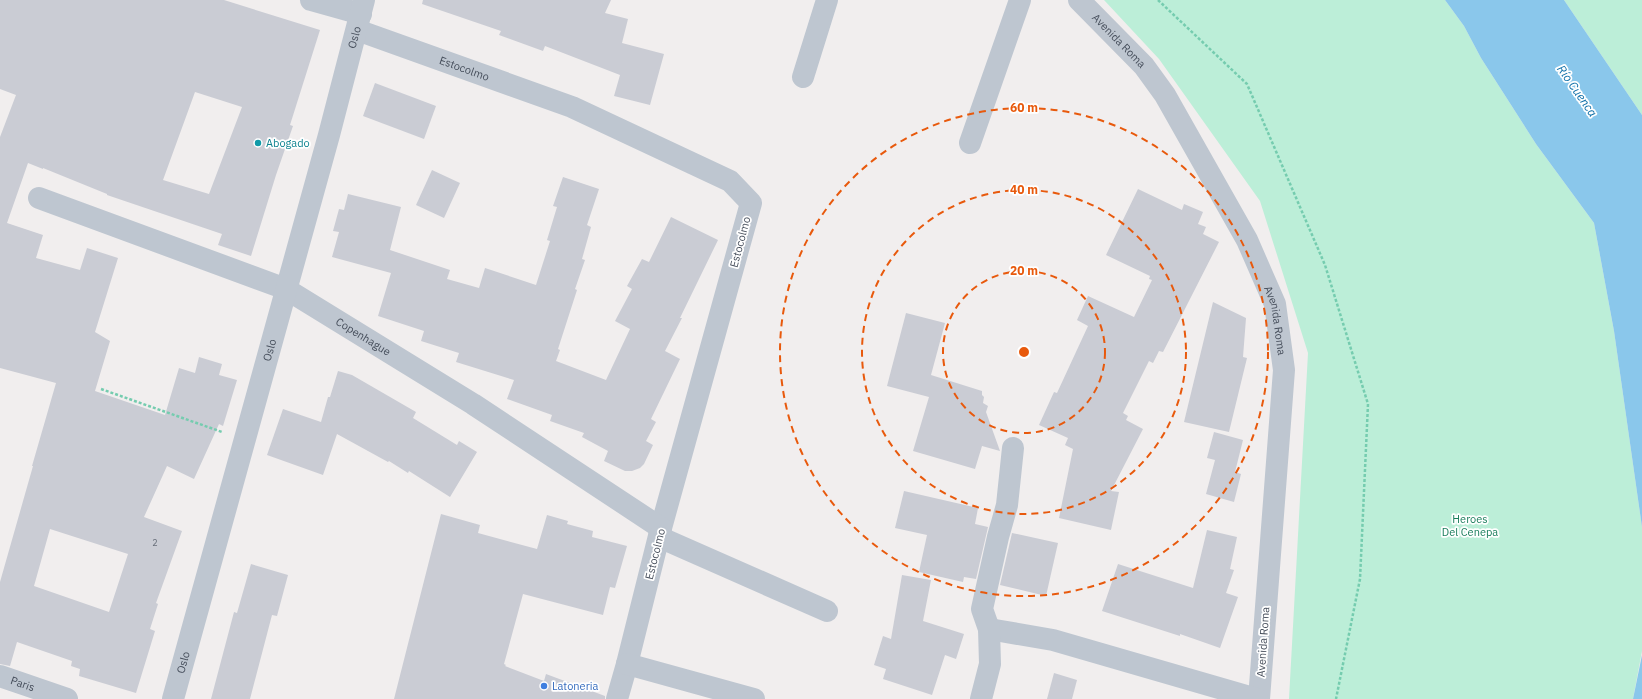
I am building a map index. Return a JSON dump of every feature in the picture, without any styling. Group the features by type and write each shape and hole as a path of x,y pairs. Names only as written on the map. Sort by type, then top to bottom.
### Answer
{"street":[{"path":"311,0 361,15"},
{"path":"803,77 827,0"},
{"path":"970,143 1020,0"},
{"name":"Avenida Roma","path":"1079,0 1144,66 1165,95 1247,240 1275,304 1284,370 1258,699"},
{"name":"Oslo","path":"173,699 361,15"},
{"name":"Estocolmo","path":"361,15 572,107 730,181 751,203 660,533 628,664 617,699"},
{"name":"Copenhague","path":"39,198 286,290 473,404 660,533 827,611"},
{"path":"981,699 990,664 989,629 982,609 1007,505 1013,448"},
{"path":"989,629 1053,640 1258,699"},
{"path":"628,664 754,699"},
{"name":"Paris","path":"0,676 67,699"}],"path":[{"path":"1158,0 1247,84 1325,266 1368,404 1360,579 1336,699"},
{"path":"101,389 245,440"}],"green space":[{"name":"Heroes Del Cenepa","path":"1104,0 1445,0 1464,26 1481,58 1536,144 1594,223 1614,331 1642,527 1642,651 1633,699 1289,699 1308,353 1260,201 1159,59"},
{"path":"1564,0 1642,0 1642,115"}],"water":[{"name":"Río Cuenca","path":"1445,0 1564,0 1642,115 1642,527 1614,331 1594,223 1536,144 1481,58 1464,26"},
{"path":"1642,655 1642,699 1633,699"}],"building":[{"path":"0,0 224,0 320,30 290,125 293,126 251,256 218,245 222,234 107,195 28,163 7,223 43,235 36,258 80,270 87,248 118,258 95,332 110,341 95,391 165,415 179,368 195,373 199,357 222,364 219,375 237,380 223,426 219,424 194,479 167,466 144,517 182,531 156,603 158,604 150,629 155,631 136,693 79,676 80,669 71,666 72,661 17,642 10,666 0,664 0,582 56,383 0,368 0,137 16,95 0,89","holes":["195,92 242,107 209,194 163,180","50,529 128,554 109,612 34,586"]},
{"path":"423,0 611,0 605,13 628,19 622,43 664,54 650,105 614,96 620,75 545,46 543,51 499,35 501,31 422,4"},
{"path":"375,83 436,106 424,139 363,116"},
{"path":"432,170 460,183 444,218 416,205"},
{"path":"563,177 599,189 587,225 591,227 582,259 585,260 575,289 577,290 558,349 560,350 556,361 606,380 630,329 615,321 632,289 627,286 642,259 649,262 671,217 718,240 665,351 680,359 651,419 656,422 646,441 653,445 644,464 640,468 632,471 625,471 604,461 608,451 582,437 584,433 550,421 552,415 507,399 514,380 456,362 459,353 421,341 424,331 378,316 391,273 332,257 339,232 333,231 339,209 344,210 348,194 401,207 390,250 450,270 447,279 479,288 485,268 536,285 550,241 547,240 557,207 553,206"},
{"path":"1138,189 1182,210 1184,204 1203,212 1198,224 1206,227 1203,234 1219,242 1163,352 1159,351 1153,363 1149,361 1123,413 1128,416 1126,420 1143,429 1111,491 1119,492 1111,530 1059,518 1073,449 1065,445 1068,438 1039,425 1054,392 1057,393 1088,326 1077,320 1088,296 1134,317 1152,280 1149,279 1150,276 1106,255"},
{"path":"1213,302 1246,318 1243,357 1247,358 1229,432 1184,422"},
{"path":"906,313 945,323 931,375 982,391 982,395 984,397 983,403 988,406 986,412 1000,451 982,446 975,469 913,451 929,397 887,386"},
{"path":"338,371 352,375 416,412 413,418 457,445 459,441 477,452 450,497 409,471 408,473 389,461 388,462 337,434 323,475 267,455 283,409 321,422 328,397 330,397"},
{"path":"1214,432 1243,440 1235,472 1241,474 1234,502 1206,494 1215,460 1207,458"},
{"path":"904,491 978,508 975,524 988,527 976,579 964,577 963,582 919,572 927,535 895,528"},
{"path":"441,514 480,525 478,533 537,549 547,515 568,521 567,524 593,531 592,537 627,546 615,588 610,587 603,615 523,594 504,664 506,665 505,666 544,681 546,674 605,696 605,699 394,699"},
{"path":"1207,530 1237,537 1230,569 1234,570 1226,593 1238,597 1220,648 1180,634 1180,636 1102,611 1118,564 1193,588"},
{"path":"1012,533 1058,543 1046,596 1000,585"},
{"path":"251,564 288,575 277,616 272,615 250,699 211,699 234,612 237,613"},
{"path":"902,575 931,580 923,621 964,634 956,659 945,655 932,695 883,679 886,669 874,665 883,636 891,639"},
{"path":"1054,673 1077,680 1072,699 1047,699"}],"place":[{"name":"Abogado","path":"258,143"},
{"name":"Latoneria","path":"544,686"}]}
